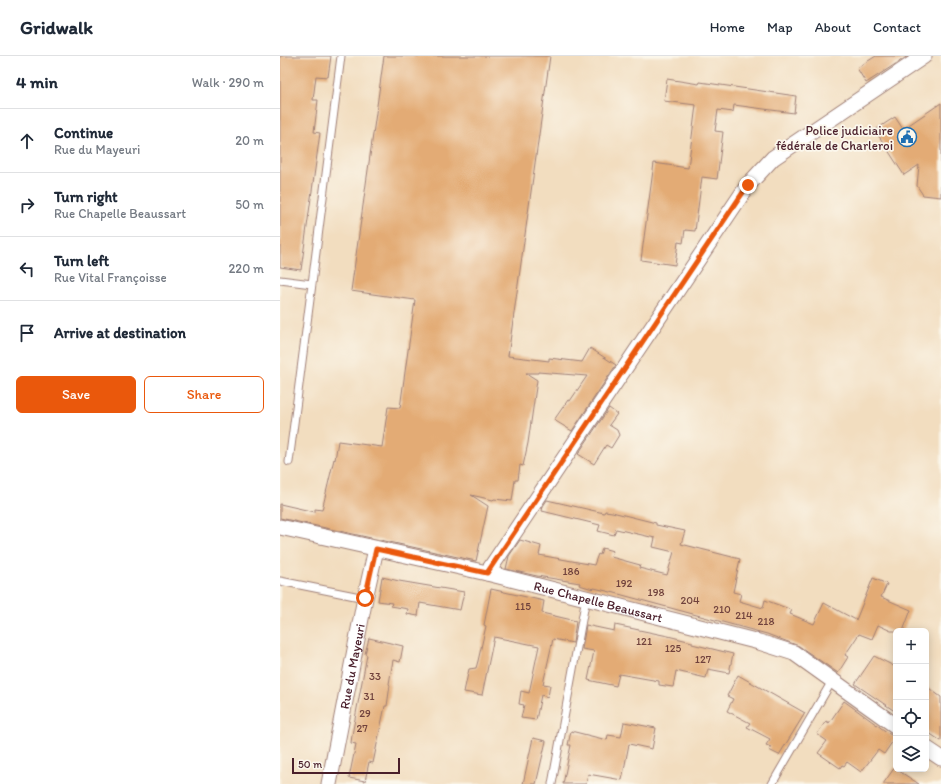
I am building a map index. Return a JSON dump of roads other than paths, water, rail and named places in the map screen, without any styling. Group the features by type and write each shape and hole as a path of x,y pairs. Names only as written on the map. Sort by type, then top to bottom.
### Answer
{"street":[{"path":"487,573 748,185 773,158 924,56"},
{"name":"Rue Chapelle Beaussart","path":"280,527 487,573 759,642 794,653 893,724"},
{"name":"Rue du Mayeuri","path":"329,784 376,549"},
{"path":"929,750 941,758"}],"lane":[{"path":"289,462 341,56"},
{"path":"280,280 312,284"},
{"path":"280,581 365,598"},
{"path":"552,784 586,598"},
{"path":"772,784 832,681"}],"place":[{"name":"Police judiciaire fédérale de Charleroi","path":"907,137"}]}
